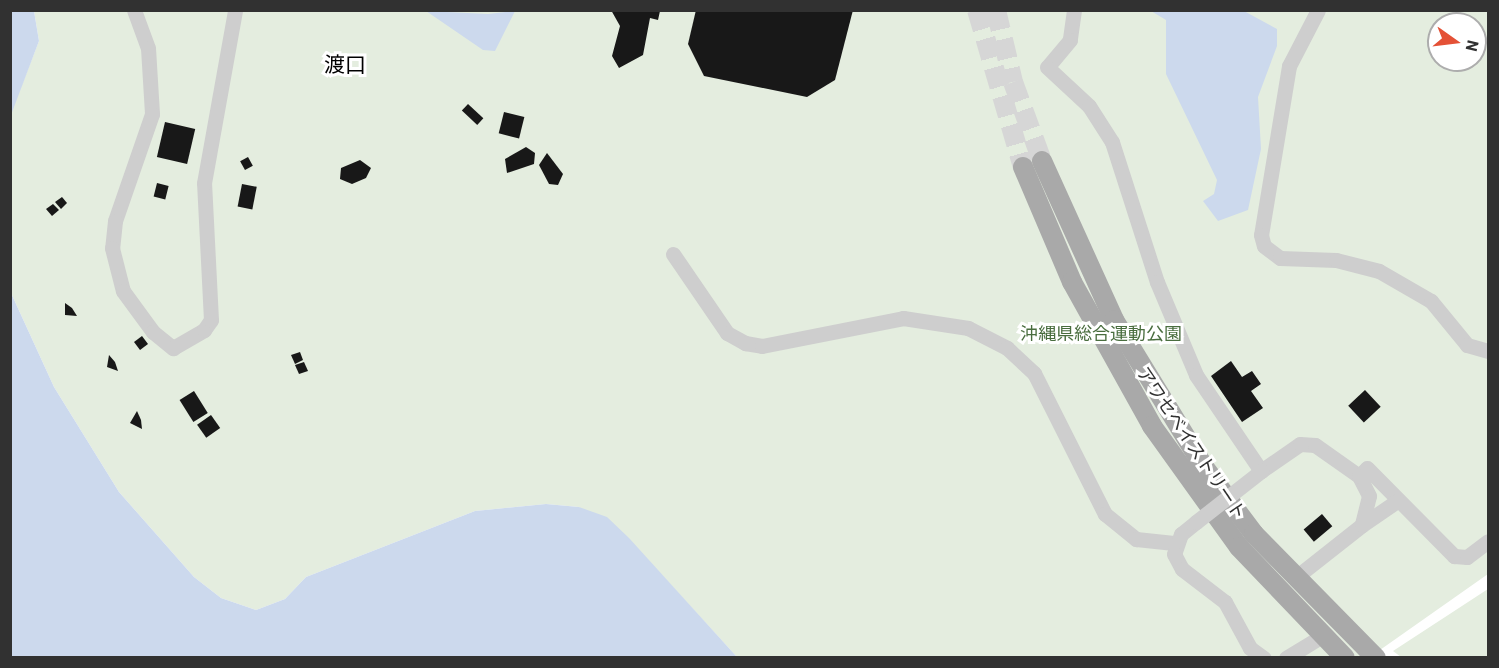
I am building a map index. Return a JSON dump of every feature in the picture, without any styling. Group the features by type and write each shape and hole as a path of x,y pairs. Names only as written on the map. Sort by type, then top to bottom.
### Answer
{"main road":[{"name":"アワセベイストリート","path":"1042,161 1090,272 1139,365 1204,467 1295,578 1376,657"},
{"name":"アワセベイストリート","path":"1023,167 1072,282 1152,426 1239,547 1322,636 1345,657"}],"lane":[{"path":"134,10 148,48 152,114 115,222 112,248 123,291 153,332 173,348 204,330 211,320 204,183 236,10"},
{"path":"1074,10 1070,40 1047,67 1089,106 1112,142 1157,282 1196,375 1261,471"},
{"path":"1318,10 1289,66 1261,235 1264,246 1280,258 1336,260 1387,274 1431,300 1467,345 1488,351"},
{"path":"673,254 727,333 745,343 762,346 903,318 968,328 1007,348 1034,373 1105,514 1136,539 1174,543 1196,522 1299,444 1307,444 1334,454 1359,476 1369,496 1362,525"},
{"path":"1359,476 1367,468 1397,501 1454,556 1467,557 1488,540"},
{"path":"1295,578 1362,525 1397,501"},
{"path":"1174,543 1182,569 1226,603 1250,648 1264,657"},
{"path":"1286,657 1322,636"}],"green space":[{"name":"沖縄県総合運動公園","path":"34,11 1488,11 1488,574 1370,657 737,657 660,573 579,507 546,504 475,511 306,577 285,599 256,610 221,598 194,577 119,492 54,387 11,293 10,115 39,41"},
{"path":"1488,589 1488,657 1401,657 1393,651"}],"water":[{"path":"11,10 34,11 39,41 11,115"},
{"path":"426,11 488,14 515,11 495,51 483,50"},
{"path":"1151,11 1244,11 1277,29 1277,46 1258,97 1261,149 1248,210 1218,221 1203,201 1214,194 1217,180 1166,74 1166,20"},
{"path":"11,293 54,387 119,492 194,577 221,598 256,610 285,599 306,577 475,511 546,504 579,507 607,517 629,538 737,657 11,657"}],"building":[{"path":"611,10 660,11 658,20 650,18 643,55 619,68 612,56 620,26"},
{"path":"696,10 853,10 835,80 807,97 704,76 688,44"},
{"path":"468,104 483,118 477,125 462,111"},
{"path":"504,112 524,117 519,138 499,133"},
{"path":"165,122 195,129 187,164 157,157"},
{"path":"526,147 535,153 534,164 507,173 505,159"},
{"path":"547,153 563,174 558,185 549,184 539,165"},
{"path":"248,157 253,166 245,170 240,161"},
{"path":"360,160 371,168 366,178 352,184 340,179 341,168"},
{"path":"157,183 169,186 165,199 154,197"},
{"path":"242,184 257,187 252,209 238,207"},
{"path":"62,197 67,203 61,209 55,202"},
{"path":"53,204 59,210 52,216 46,209"},
{"path":"65,303 72,308 77,316 65,315"},
{"path":"142,336 148,344 140,350 134,342"},
{"path":"300,352 303,360 295,364 291,355"},
{"path":"109,355 115,362 118,371 107,367"},
{"path":"1231,361 1242,377 1252,371 1261,384 1251,391 1263,408 1242,422 1211,376"},
{"path":"304,362 308,371 299,374 295,365"},
{"path":"1365,390 1381,407 1364,423 1348,406"},
{"path":"194,391 208,413 193,422 180,400"},
{"path":"137,411 141,420 142,429 130,423"},
{"path":"211,415 220,428 206,438 197,425"},
{"path":"1322,514 1332,526 1314,542 1304,529"}],"tunnel":[{"path":"977,10 1023,167"},
{"path":"996,10 1013,82 1042,161"}],"district":[{"name":"渡口","path":"345,64"}]}
